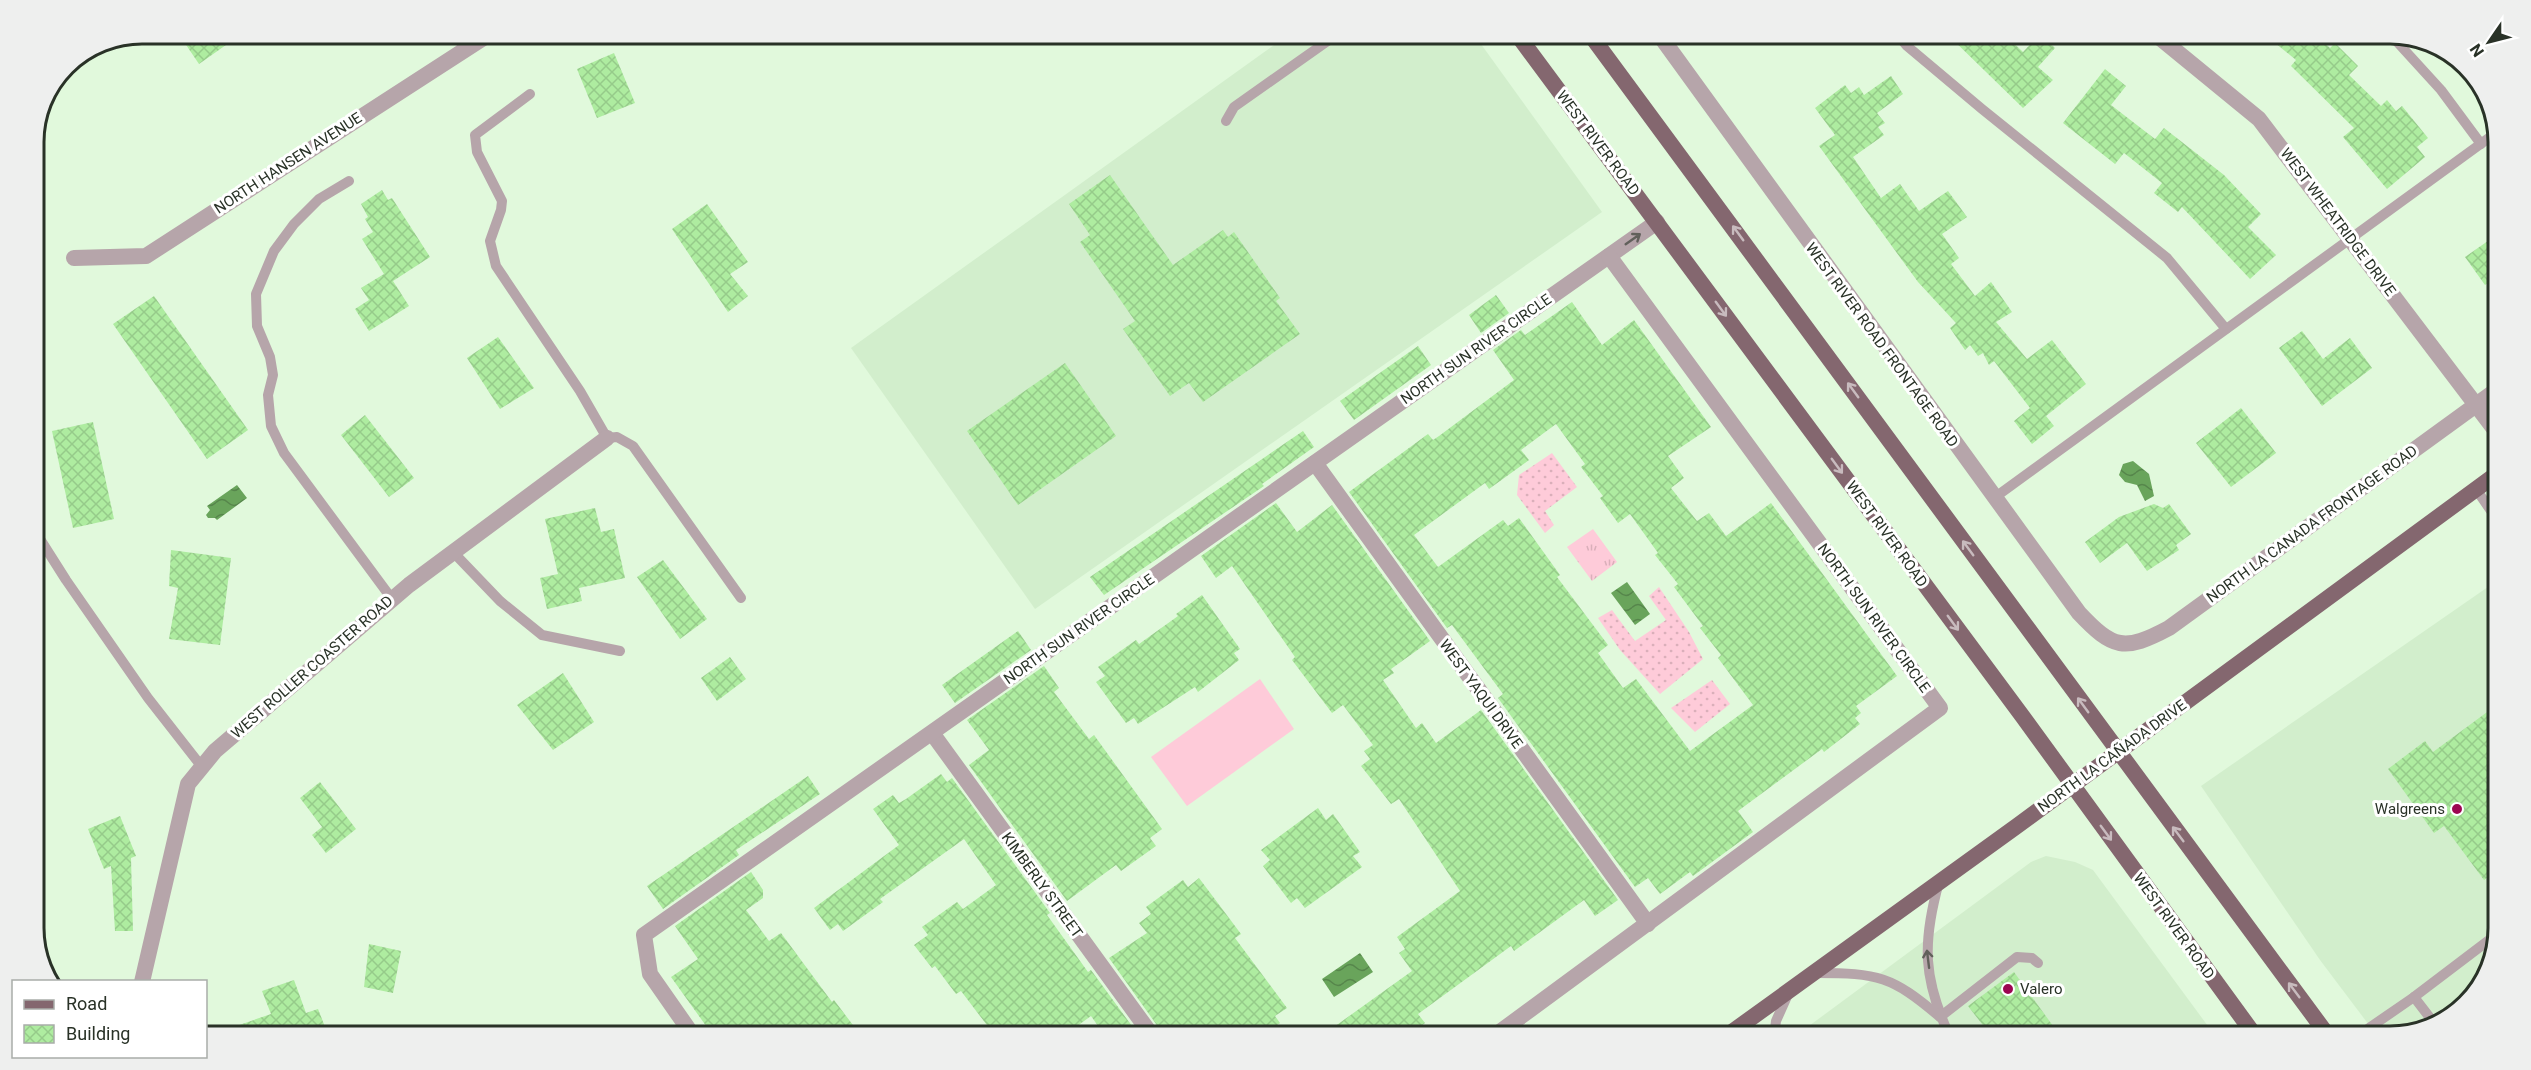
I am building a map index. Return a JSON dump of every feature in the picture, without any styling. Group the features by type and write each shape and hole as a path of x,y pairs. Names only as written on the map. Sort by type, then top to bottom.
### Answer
{"main road":[{"name":"WEST RIVER ROAD","path":"1523,44 1657,222 2248,1026"},
{"path":"1597,44 2117,753 2321,1026"},
{"name":"NORTH LA CAÑADA DRIVE","path":"1741,1026 2487,481"}],"street":[{"name":"NORTH HANSEN AVENUE","path":"74,258 146,256 475,44"},
{"name":"WEST RIVER ROAD FRONTAGE ROAD","path":"1666,44 2079,613 2102,636 2119,644"},
{"name":"WEST WHEATRIDGE DRIVE","path":"2167,44 2259,119 2487,419"},
{"name":"NORTH SUN RIVER CIRCLE","path":"686,1026 650,974 644,935 1657,222"},
{"name":"NORTH SUN RIVER CIRCLE","path":"1508,1026 1940,708 1609,255"},
{"name":"NORTH LA CANADA FRONTAGE ROAD","path":"2119,644 2139,642 2169,628 2487,397"},
{"name":"WEST ROLLER COASTER ROAD","path":"142,980 188,784 215,751 392,599 607,438"},
{"name":"WEST YAQUI DRIVE","path":"1315,463 1648,924"},
{"name":"KIMBERLY STREET","path":"932,733 1145,1026"}],"lane":[{"path":"462,44 467,50"},
{"path":"1226,121 1234,107 1323,44"},
{"path":"1905,44 2167,258 2226,329"},
{"path":"2400,45 2441,90 2481,144"},
{"path":"530,94 475,135 477,152 502,201 490,241 496,266 580,391 607,438 617,437 633,446 741,598"},
{"path":"1994,498 2487,139"},
{"path":"349,181 319,199 294,224 274,251 256,294 256,326 270,357 273,375 268,395 271,426 284,453 392,599"},
{"path":"2476,489 2487,506"},
{"path":"44,545 148,698 202,767"},
{"path":"453,552 500,601 542,635 620,651"},
{"path":"1940,882 1929,920 1926,941 1928,963 1940,1017 1944,1026"},
{"path":"2372,1026 2487,942"},
{"path":"1940,1017 2017,957 2031,958 2038,963"},
{"path":"1816,973 1861,973 1890,981 1917,997 1940,1017"},
{"path":"1775,1026 1789,992"},
{"path":"2414,997 2430,1017"}],"shaded area":[{"path":"1276,44 1481,44 1602,212 1035,609 851,348"},
{"path":"2488,587 2488,928 2486,947 2471,983 2444,1010 2408,1025 2370,1026 2320,960 2201,786"},
{"path":"2046,856 2075,862 2093,870 2208,1026 1809,1026 2031,862"}],"green space":[{"path":"1552,453 1577,487 1545,511 1554,525 1545,533 1517,495 1519,475"},
{"path":"1593,529 1617,562 1592,581 1567,547"},
{"path":"1659,587 1689,632 1703,659 1660,694 1620,650 1598,618 1612,610 1635,641 1666,620 1649,596"},
{"path":"1260,679 1294,729 1187,806 1151,757"},
{"path":"1712,680 1730,704 1695,732 1671,708"}],"water":[{"path":"2133,461 2149,474 2154,496 2145,501 2137,485 2125,482 2119,475 2123,464"},
{"path":"237,485 247,498 217,520 208,518 206,515 210,510 207,506"},
{"path":"1627,582 1650,614 1635,625 1611,593"},
{"path":"1360,953 1373,972 1334,997 1322,979"}],"building":[{"path":"185,44 227,44 199,64"},
{"path":"1957,44 2015,44 2023,52 2031,44 2051,44 2055,48 2038,67 2053,80 2023,108"},
{"path":"2276,44 2326,44 2330,48 2336,44 2358,66 2349,75 2381,106 2387,100 2396,111 2402,106 2428,138 2417,147 2425,157 2387,189 2343,137 2354,128 2291,66 2296,60"},
{"path":"614,53 635,103 597,118 577,69"},
{"path":"2105,69 2126,86 2111,105 2155,139 2164,128 2224,175 2261,214 2248,227 2276,255 2250,279 2182,207 2178,212 2154,193 2162,183 2124,153 2115,164 2063,123"},
{"path":"1891,76 1903,94 1877,113 1885,123 1878,127 1884,135 1853,157 1881,198 1900,184 1919,211 1948,191 1967,217 1942,234 1959,258 1951,264 1975,296 1991,282 2012,312 1996,322 2027,359 2052,340 2086,384 2046,416 2054,426 2032,444 2014,421 2030,408 1994,361 1989,365 1983,353 1978,356 1970,345 1965,350 1950,328 1956,323 1918,282 1819,146 1835,135 1815,108 1845,85 1851,93 1859,87 1864,95"},
{"path":"1110,175 1173,265 1223,230 1228,237 1234,232 1280,298 1276,301 1300,334 1203,402 1189,383 1170,396 1123,329 1135,321 1080,242 1090,235 1069,204"},
{"path":"382,190 388,200 392,198 430,257 393,281 409,306 369,331 355,309 369,300 361,288 384,274 362,239 373,232 365,219 368,217 361,204"},
{"path":"707,204 748,262 730,274 748,296 728,312 672,229"},
{"path":"2487,242 2487,284 2485,285 2465,257"},
{"path":"1496,295 1509,313 1481,333 1469,315"},
{"path":"154,296 248,430 207,459 113,324"},
{"path":"1572,302 1602,345 1634,320 1711,427 1668,456 1684,478 1671,488 1697,521 1709,513 1726,536 1771,503 1897,676 1856,706 1861,713 1855,718 1860,724 1824,752 1822,749 1738,811 1753,832 1693,876 1690,872 1660,894 1648,878 1635,887 1498,698 1503,694 1452,625 1447,628 1349,492 1428,434 1433,440 1439,436 1514,380 1493,350 1521,330 1525,335","holes":["1556,424 1585,464 1581,467 1603,496 1600,498 1618,523 1630,514 1658,553 1655,555 1678,584 1674,587 1703,626 1700,628 1721,655 1718,658 1753,705 1690,751 1636,679 1623,688 1598,653 1608,645 1557,577 1560,575 1519,518 1508,526 1503,520 1438,567 1414,535 1485,483 1489,489 1529,460 1521,450"]},
{"path":"2302,331 2323,359 2350,338 2372,368 2322,406 2279,348"},
{"path":"498,337 534,388 500,409 467,358"},
{"path":"1418,346 1431,365 1354,420 1340,401"},
{"path":"1065,363 1116,436 1018,505 967,431"},
{"path":"2241,408 2276,453 2231,487 2196,443"},
{"path":"365,415 414,478 389,497 341,435"},
{"path":"93,422 114,519 73,528 52,431"},
{"path":"1303,431 1314,447 1262,484 1264,486 1104,595 1090,577"},
{"path":"1276,503 1297,532 1332,505 1430,641 1391,669 1394,673 1383,680 1416,728 1422,723 1436,743 1481,710 1618,900 1595,916 1584,900 1514,951 1511,946 1418,1014 1425,1023 1421,1026 1335,1026 1412,971 1399,953 1405,949 1397,937 1460,891 1399,799 1391,804 1361,766 1370,759 1364,751 1373,745 1343,705 1332,713 1292,660 1295,657 1232,566 1216,578 1201,556"},
{"path":"2154,504 2163,508 2169,504 2191,534 2176,545 2179,550 2147,571 2127,543 2100,563 2085,542 2119,517"},
{"path":"595,508 601,532 614,529 625,578 579,588 582,601 547,609 540,578 558,574 545,519"},
{"path":"171,550 231,558 220,645 169,639 178,588 169,586"},
{"path":"663,560 707,619 680,639 637,577"},
{"path":"1202,595 1240,649 1234,653 1239,660 1198,692 1195,687 1138,724 1134,718 1126,723 1096,682 1105,676 1098,667 1136,640 1139,644 1178,616 1176,614"},
{"path":"1018,631 1031,650 955,703 942,685"},
{"path":"730,657 746,679 717,701 701,678"},
{"path":"1044,666 1059,688 1054,692 1089,739 1094,735 1162,829 1150,838 1156,846 1121,871 1116,865 1067,901 969,765 989,750 967,720"},
{"path":"563,673 594,722 553,750 517,705"},
{"name":"Walgreens","path":"2488,712 2488,877 2484,880 2444,826 2434,833 2388,769 2425,741 2433,752"},
{"path":"941,774 947,782 952,778 1050,913 1047,915 1088,972 1091,970 1132,1026 1098,1026 1091,1016 1077,1026 988,1026 961,991 956,994 935,966 932,968 914,945 928,935 922,927 957,902 963,909 996,885 964,839 880,899 883,902 843,931 838,924 830,930 814,908 899,845 873,809 893,795 899,803"},
{"path":"808,776 820,794 736,850 739,855 663,909 647,886"},
{"path":"320,782 356,829 326,853 312,835 322,827 300,798"},
{"path":"1318,808 1326,820 1333,814 1360,852 1353,856 1362,867 1305,908 1297,898 1291,903 1263,866 1270,860 1261,850"},
{"path":"120,816 136,856 131,858 133,931 115,931 111,866 104,869 88,829"},
{"path":"751,872 763,890 763,898 746,910 769,941 781,933 832,1002 834,1000 854,1026 706,1026 671,977 698,959 675,926"},
{"path":"1199,878 1241,934 1235,938 1287,1008 1275,1016 1280,1023 1276,1026 1157,1026 1109,958 1147,933 1139,923 1151,914 1146,907 1183,880 1188,887"},
{"path":"369,944 401,951 393,993 364,987"},
{"name":"Valero","path":"2014,972 2053,1026 1983,1026 1968,1006"},
{"path":"294,980 306,1013 318,1009 325,1026 236,1026 271,1014 262,991"}],"place":[{"name":"Walgreens","path":"2457,809"},
{"name":"Valero","path":"2008,989"}]}
